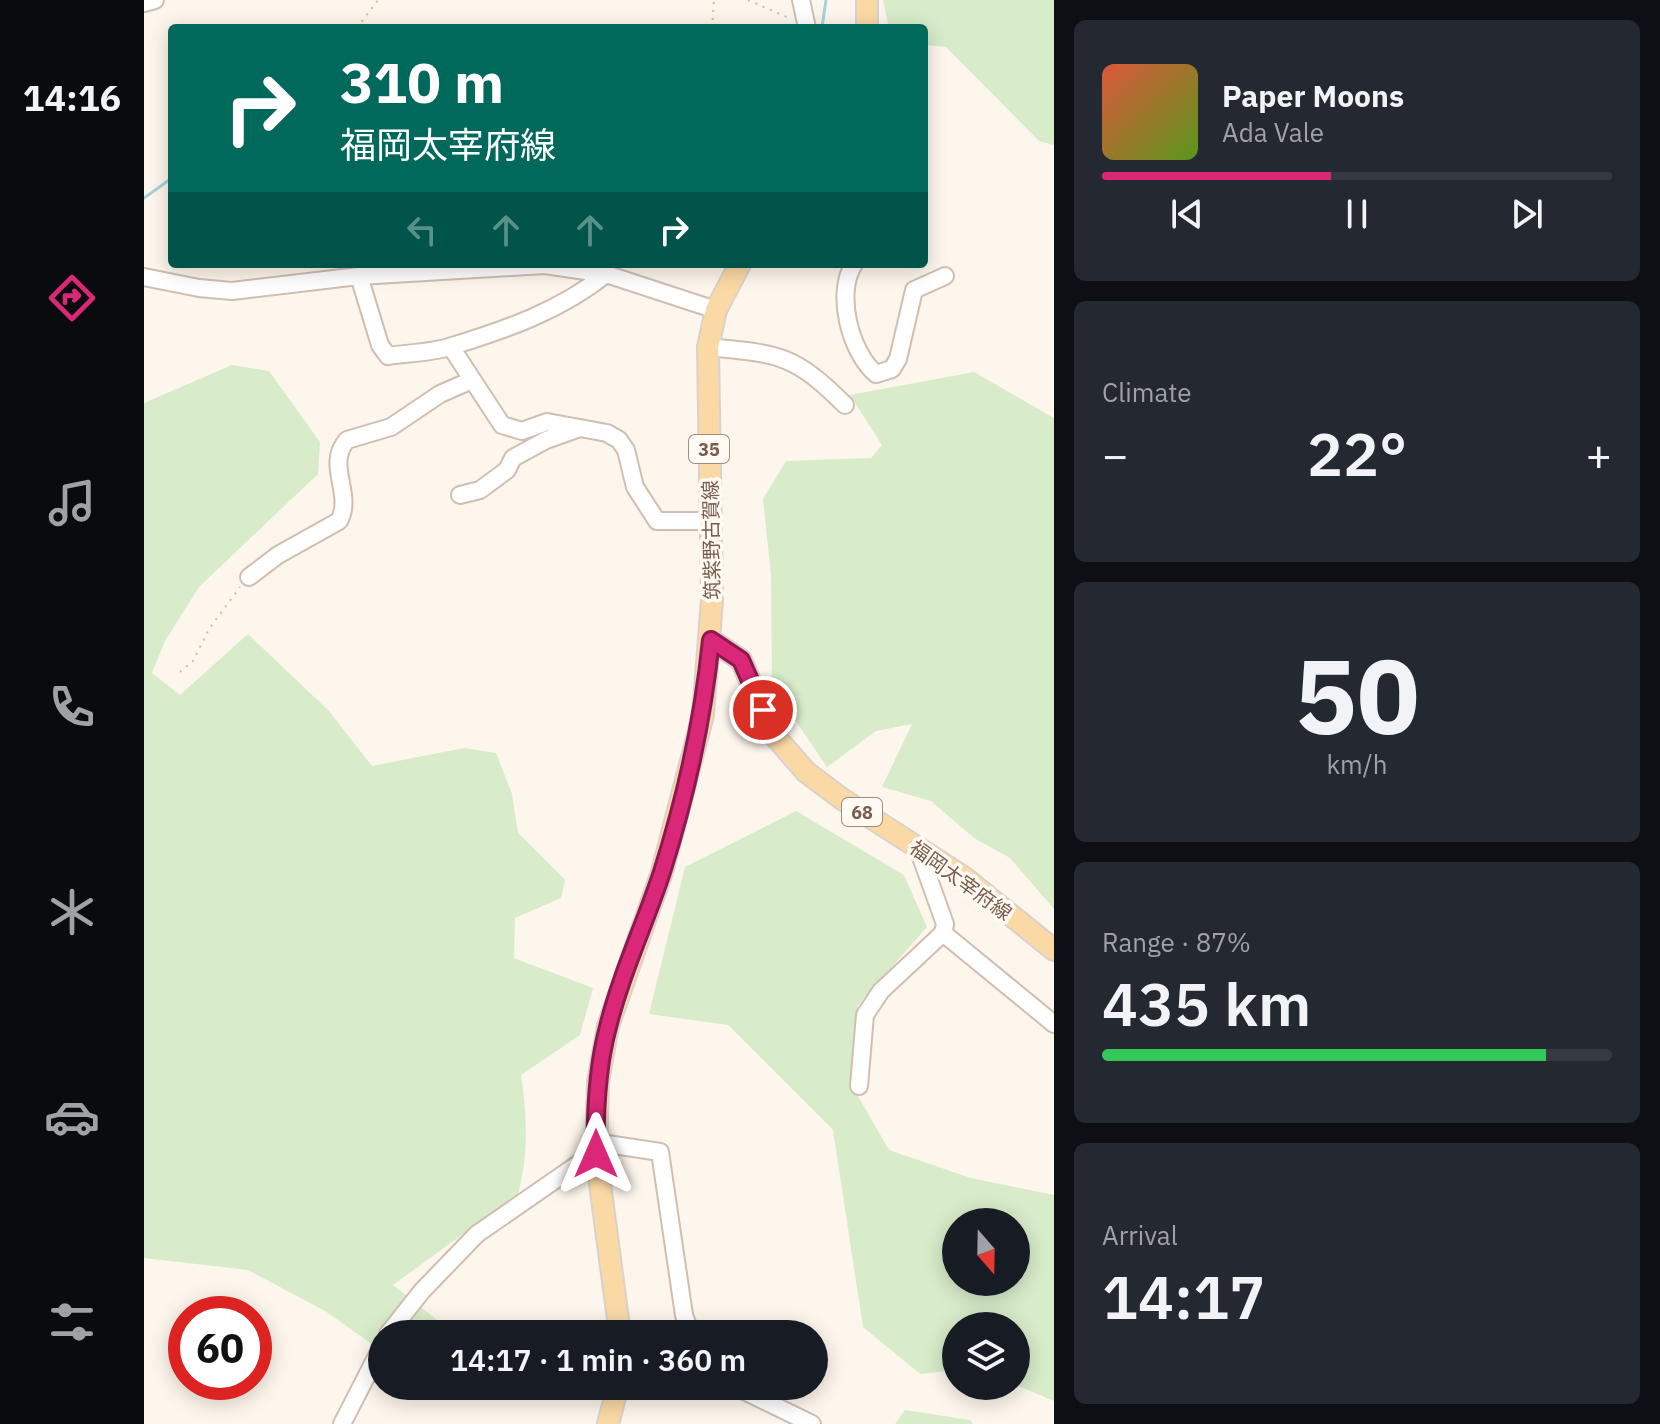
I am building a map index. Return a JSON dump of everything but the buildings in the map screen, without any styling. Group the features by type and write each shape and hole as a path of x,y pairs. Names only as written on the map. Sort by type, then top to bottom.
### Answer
{"main road":[{"name":"筑紫野古賀線","path":"618,1320 596,1154 598,1082 608,1026 662,872 703,715 711,640 708,347 716,310 738,268"},
{"name":"福岡太宰府線","path":"711,640 741,660 773,734 787,753 842,799 965,878 1054,950"},
{"path":"608,1424 614,1400"}],"street":[{"path":"144,3 155,0"},
{"path":"800,24 801,0"},
{"path":"144,277 232,291 359,276 494,268"},
{"path":"565,268 606,274 716,310"},
{"path":"852,268 846,280 849,322 859,350 876,374 892,369 898,359 914,290 945,276"},
{"path":"359,276 380,345 388,356 451,347 538,316 564,304 606,274"},
{"path":"451,347 502,425 522,431 547,422 607,433 619,440 629,457 635,487 657,521 710,521"},
{"path":"708,347 777,354 821,381 845,405"},
{"path":"249,577 278,555 339,521 344,513 344,496 337,458 347,440 391,427 440,394 472,380"},
{"path":"460,495 480,490 507,470 513,458 546,440 579,429"},
{"path":"859,1086 865,1015 881,991 943,933 945,924 921,857 922,850"},
{"path":"943,933 1054,1024"},
{"path":"399,1320 422,1291 477,1234 607,1144 660,1152 686,1320"},
{"path":"342,1424 368,1373"},
{"path":"763,1400 812,1424"}],"path":[{"path":"360,24 378,0"},
{"path":"712,24 714,0"},
{"path":"748,0 798,24"},
{"path":"180,672 193,661 225,603 249,577"}],"green space":[{"path":"883,0 1054,0 1054,145 1039,141 946,47 928,45 928,24 888,24"},
{"path":"232,365 269,371 320,442 318,474 199,587 165,641 152,673 180,695 248,634 329,711 372,766 464,748 496,753 512,794 518,833 565,880 561,898 515,918 514,958 593,988 580,1035 521,1075 526,1135 518,1194 393,1285 437,1320 368,1320 368,1341 325,1311 248,1270 144,1258 144,403"},
{"path":"974,372 1054,418 1054,909 1010,858 974,838 931,801 882,787 912,724 876,731 827,767 772,686 771,575 763,499 786,461 871,458 882,445 850,395"},
{"path":"796,811 904,875 927,927 858,1005 851,1084 889,1150 971,1178 1054,1195 1054,1401 1030,1391 1030,1312 942,1312 942,1372 920,1374 863,1327 833,1130 728,1025 649,1014 685,867"},
{"path":"905,1410 970,1420 973,1424 895,1424"}],"waterway":[{"path":"823,24 826,0"},
{"path":"144,198 168,181"}],"route":[{"path":"596,1154 598,1082 608,1026 662,872 686,786 703,715 711,640 741,660 763,710"}]}
